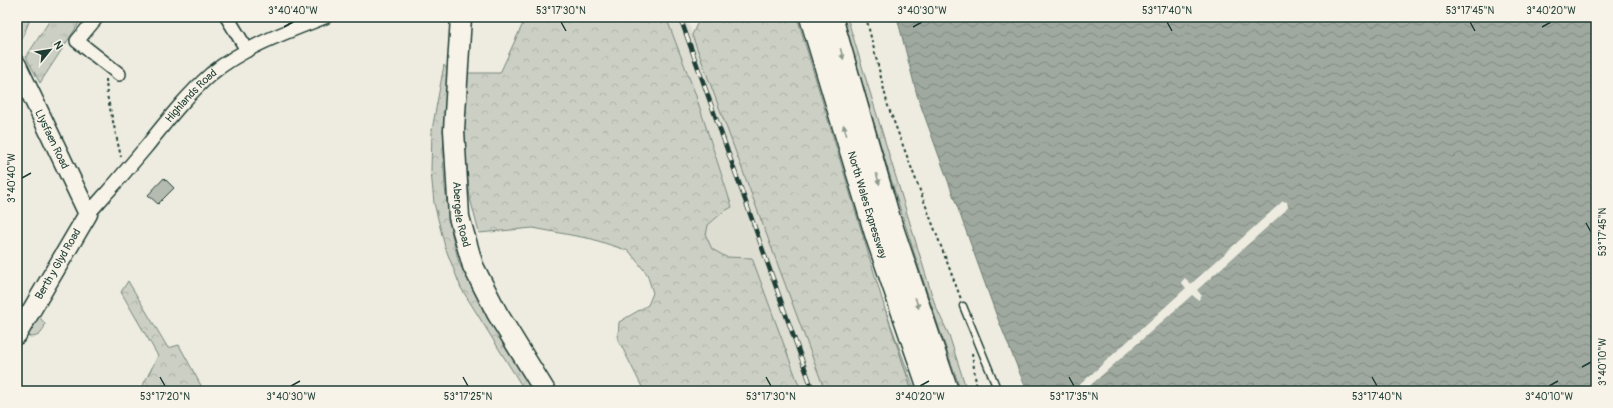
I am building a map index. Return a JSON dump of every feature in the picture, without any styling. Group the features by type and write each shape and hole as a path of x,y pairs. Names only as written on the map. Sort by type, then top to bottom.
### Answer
{"highway":[{"name":"North Wales Expressway","path":"811,17 877,237 930,391"},
{"name":"North Wales Expressway","path":"831,17 889,219 947,391"}],"main road":[{"name":"Abergele Road","path":"461,17 454,130 459,216 473,266 497,313 545,391"}],"street":[{"path":"97,17 77,41 120,74"},
{"path":"227,17 247,50"},
{"name":"Highlands Road","path":"88,214 125,172 172,114 211,74 247,50 291,30 325,17"},
{"name":"Llysfaen Road","path":"17,64 88,214"},
{"name":"Berth y Glyd Road","path":"17,335 88,214"}],"lane":[{"path":"963,306 998,391"}],"path":[{"path":"866,17 888,106 963,306"},
{"path":"104,62 107,95 125,172"},
{"path":"971,346 977,391"}],"shaded area":[{"path":"666,17 686,17 825,391 801,391 752,258 726,257 712,249 706,236 708,225 732,206 695,93"}],"green space":[{"path":"17,17 31,17 21,41 17,32"},
{"path":"52,17 83,17 40,83 26,57"},
{"path":"526,17 666,17 695,93 732,207 723,212 708,225 706,236 712,249 726,257 752,258 801,391 644,391 618,339 619,322 648,305 653,293 647,274 629,251 592,239 533,228 479,233 470,198 463,138 468,73 500,73"},
{"path":"700,17 797,17 885,309 912,391 825,391 692,35"},
{"path":"843,17 847,17 935,305 949,335 967,391 961,391 929,298"},
{"path":"444,65 449,72 443,152 445,188 452,235 459,263 504,345 536,391 525,391 461,288 445,247 434,203 431,171 432,130"},
{"path":"128,281 168,348 179,345 204,391 140,391 158,356 121,292"},
{"path":"885,309 915,391 912,391"},
{"path":"38,315 45,324 43,331 39,335 33,337 26,336"}],"water":[{"path":"897,17 1596,17 1596,391 1027,391 996,314 917,95"}],"pier":[{"path":"1283,201 1287,202 1288,207 1285,211 1197,290 1202,296 1198,300 1192,295 1084,391 1073,391 1186,288 1181,282 1185,278 1191,284"}],"building":[{"path":"164,178 174,188 158,204 148,195"}],"railway":[{"path":"680,17 813,391"}]}
